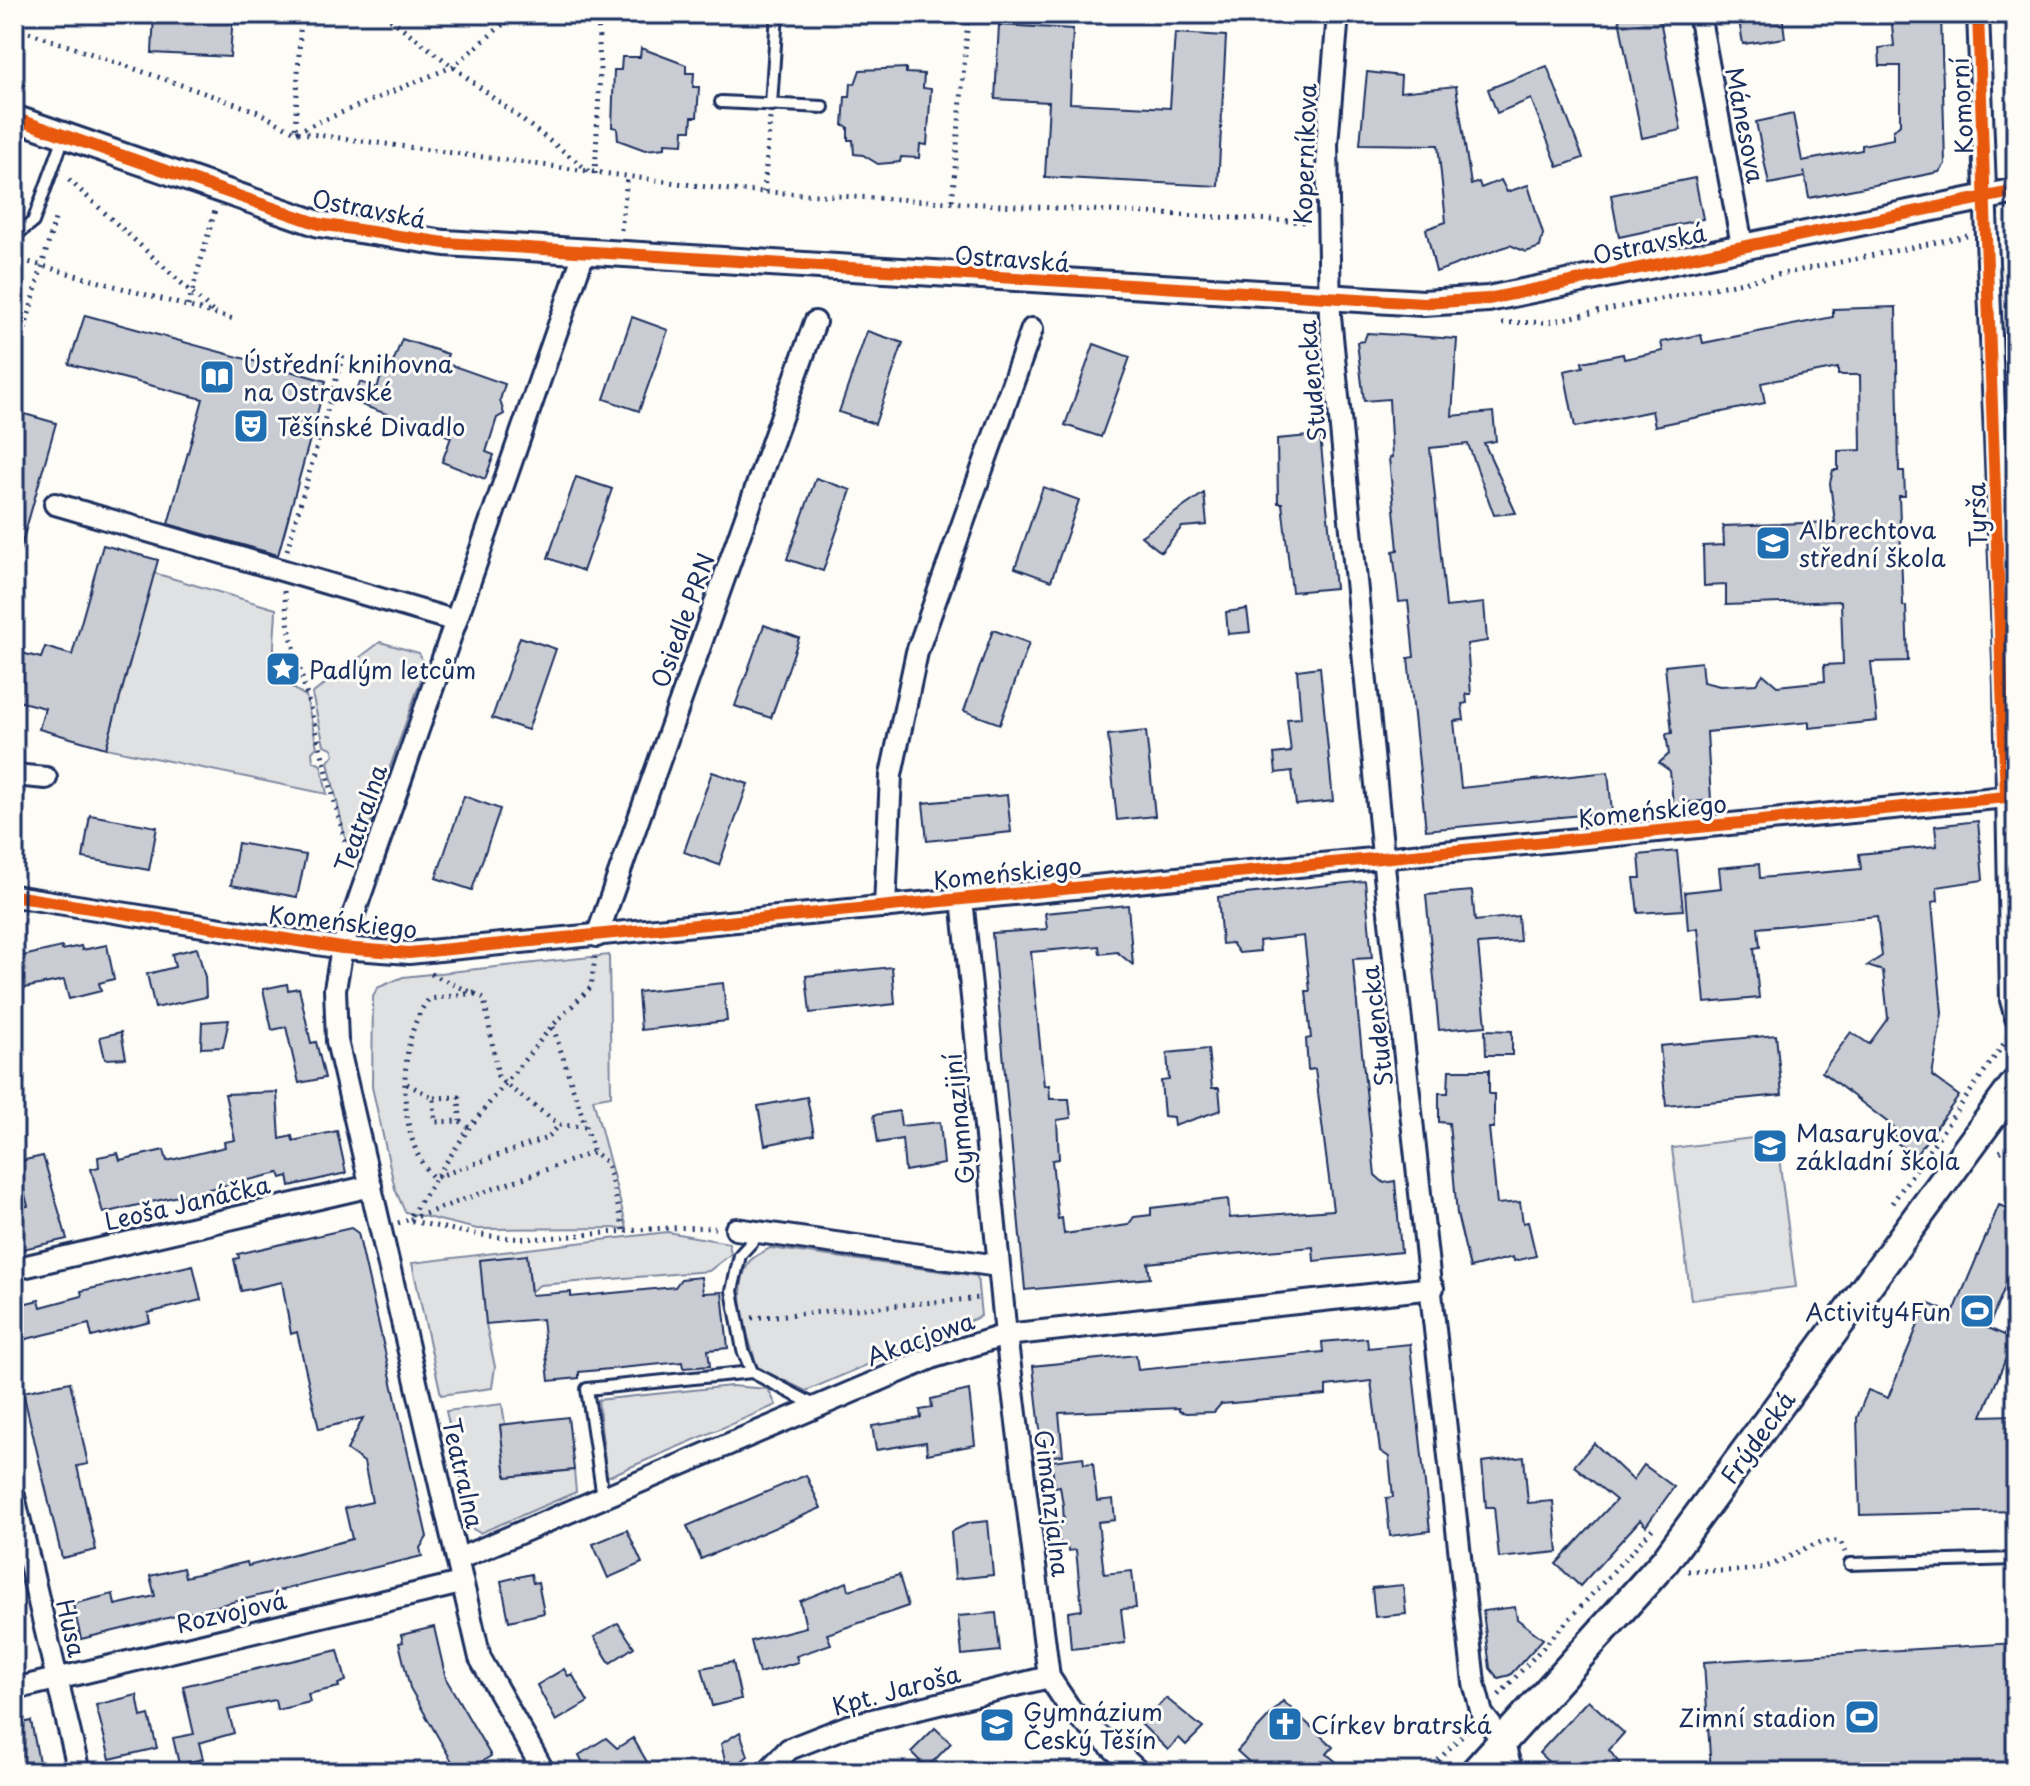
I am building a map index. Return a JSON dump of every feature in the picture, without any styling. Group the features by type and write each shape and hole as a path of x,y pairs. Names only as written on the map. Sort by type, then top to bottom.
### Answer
{"main road":[{"name":"Frýdecká","path":"1475,1772 1665,1561 2016,1083"}],"street":[{"name":"Koperníkova","path":"1329,296 1327,144 1338,14"},
{"name":"Mánesova","path":"1699,14 1742,245"},
{"name":"Komorní","path":"1978,14 1988,232"},
{"name":"Ostravská","path":"14,118 319,224 445,243 1423,303 1488,299 2016,191"},
{"name":"Tyrša","path":"1988,232 2010,685 2006,797 2011,1000 2016,1018"},
{"name":"Teatralna","path":"544,1772 480,1658 337,1041 335,989 342,948 585,250"},
{"name":"Studencka","path":"1329,296 1384,860 1474,1683 1482,1714 1503,1741"},
{"name":"Osiedle PRN","path":"597,936 815,322"},
{"path":"885,907 891,775 917,652 1032,329"},
{"path":"55,504 456,621"},
{"path":"14,775 46,778"},
{"name":"Komeńskiego","path":"14,896 342,948 409,953 2006,797"},
{"name":"Gymnazijní","path":"962,898 1006,1335"},
{"name":"Leoša Janáčka","path":"14,1269 371,1186"},
{"path":"736,1229 998,1266"},
{"name":"Akacjowa","path":"458,1559 934,1357 1006,1335 1433,1288"},
{"name":"Gimanzjalna","path":"1006,1335 1049,1677"},
{"name":"Husa","path":"14,1496 79,1772"},
{"name":"Rozvojová","path":"14,1689 461,1583"},
{"path":"1049,1677 1071,1710 1139,1772"},
{"name":"Kpt. Jaroša","path":"767,1772 789,1749 848,1726 1049,1677"},
{"path":"1503,1741 1512,1772"}],"lane":[{"path":"771,105 777,14"},
{"path":"721,102 823,107"},
{"path":"14,236 33,222 65,135"},
{"path":"752,1372 743,1350 732,1291 740,1255 759,1234"},
{"path":"603,1497 587,1389 752,1372 818,1407"},
{"path":"1850,1564 2016,1559"}],"path":[{"path":"295,132 301,14"},
{"path":"384,14 595,175"},
{"path":"295,132 454,66 515,14"},
{"path":"595,175 600,71 598,14"},
{"path":"884,14 968,19 952,203"},
{"path":"14,27 256,111 295,132 595,175 764,192 1328,223"},
{"path":"764,192 771,105"},
{"path":"63,192 73,172"},
{"path":"621,230 627,179"},
{"path":"69,180 214,313"},
{"path":"14,368 59,207"},
{"path":"188,306 216,209"},
{"path":"14,258 237,320"},
{"path":"343,355 281,570 289,628 345,847 362,890"},
{"path":"419,1202 469,1128 552,1026 591,987 597,936"},
{"path":"416,969 484,998 498,1076 560,1125 586,1127"},
{"path":"434,1178 422,1167 409,1129 407,1049 420,1009 429,999 475,993"},
{"path":"552,1026 594,1152 607,1163 624,1230"},
{"path":"1890,1205 2016,1028"},
{"path":"406,1084 434,1098 459,1097 460,1121"},
{"path":"434,1098 435,1122 460,1121 469,1128"},
{"path":"434,1178 547,1138 560,1125"},
{"path":"594,1152 408,1220 488,1237 541,1238 665,1225 736,1229"},
{"path":"764,1317 1002,1298"},
{"path":"1427,1772 1664,1517"},
{"path":"1680,1571 1764,1567 1794,1552 1832,1540 1841,1542 1850,1564"},
{"path":"1508,1684 1534,1708"}],"shaded area":[{"path":"154,573 276,609 275,660 283,679 306,696 317,747 312,752 313,761 321,765 327,794 106,748"},
{"path":"380,642 419,653 425,668 364,841 353,845 346,841 328,762 334,754 332,748 324,745 312,694"},
{"path":"609,955 611,1096 593,1099 627,1228 477,1229 405,1212 395,1189 372,1087 373,997 377,988 403,977"},
{"path":"1776,1135 1796,1287 1691,1300 1672,1148"},
{"path":"667,1232 729,1243 731,1254 709,1271 540,1285 531,1291 527,1255 486,1324 495,1367 492,1388 441,1395 412,1263"},
{"path":"770,1248 977,1276 981,1316 806,1391 758,1368 746,1329 741,1301 744,1274 751,1260"},
{"path":"731,1386 768,1389 776,1405 607,1477 598,1400"},
{"path":"502,1404 505,1424 500,1425 506,1477 574,1470 576,1492 480,1533 473,1529 446,1411"}],"building":[{"path":"154,14 233,14 230,57 152,53"},
{"path":"1618,14 1659,14 1681,130 1642,138"},
{"path":"1738,14 1782,14 1785,38 1743,44"},
{"path":"1891,14 1941,14 1945,164 1939,172 1809,198 1804,171 1805,177 1769,184 1756,122 1793,114 1802,161 1862,150 1862,145 1893,139 1893,131 1900,124 1900,66 1880,66 1879,48 1894,46"},
{"path":"999,25 1073,29 1070,103 1170,108 1175,33 1226,36 1218,186 1045,177 1049,102 995,99"},
{"path":"641,48 686,65 686,73 694,73 693,87 699,87 697,117 692,117 691,130 684,130 683,144 665,143 665,148 645,150 618,140 617,128 612,127 614,70 621,70 622,57 640,57"},
{"path":"1547,66 1583,158 1558,167 1531,99 1497,113 1488,89"},
{"path":"906,68 906,73 924,74 923,88 931,89 927,145 920,144 919,158 901,157 900,162 878,164 863,155 854,154 853,140 848,140 848,127 843,126 845,97 850,97 851,83 855,84 860,70"},
{"path":"1367,72 1401,76 1400,92 1456,86 1471,185 1479,182 1481,188 1501,180 1507,192 1528,185 1543,234 1540,247 1526,252 1510,245 1436,272 1426,229 1446,222 1438,145 1360,144"},
{"path":"1695,178 1703,219 1619,237 1611,195"},
{"path":"1896,307 1899,471 1904,471 1905,496 1899,496 1908,661 1871,662 1877,721 1809,728 1809,722 1707,732 1711,800 1673,804 1670,771 1659,763 1669,754 1666,734 1672,733 1665,666 1701,662 1703,682 1720,686 1756,684 1763,674 1777,686 1825,681 1824,665 1843,664 1841,601 1726,605 1726,585 1704,586 1703,546 1724,545 1723,526 1835,522 1830,483 1833,470 1838,470 1838,451 1861,450 1860,375 1838,375 1838,368 1761,383 1765,403 1655,426 1652,411 1575,427 1564,371 1583,367 1582,362 1623,354 1624,359 1663,351 1661,342 1701,335 1703,343 1833,317 1833,309"},
{"path":"85,315 326,381 278,555 168,524 203,399 69,364"},
{"path":"632,317 668,330 639,411 604,399"},
{"path":"867,331 903,343 875,424 839,412"},
{"path":"1367,333 1457,339 1452,416 1493,412 1496,441 1484,443 1516,513 1494,515 1468,444 1430,448 1446,607 1484,603 1487,641 1467,644 1471,694 1466,694 1467,703 1462,704 1464,720 1454,721 1461,788 1608,772 1612,812 1426,830 1408,658 1414,657 1408,601 1399,602 1393,551 1398,550 1389,458 1392,457 1389,399 1364,401 1357,342 1364,341"},
{"path":"402,339 448,354 445,363 505,384 500,400 504,414 497,418 486,452 494,455 485,479 442,462 451,437 353,402 360,382 377,388 384,369 392,365"},
{"path":"1094,344 1130,357 1101,437 1065,425"},
{"path":"14,411 56,423 20,550 14,549"},
{"path":"1320,435 1335,588 1292,592 1282,503 1278,503 1277,439"},
{"path":"576,477 612,489 583,571 548,558"},
{"path":"816,478 851,490 823,571 787,559"},
{"path":"1043,487 1079,500 1051,581 1015,568"},
{"path":"1204,493 1207,525 1182,527 1161,552 1141,536"},
{"path":"103,545 158,560 106,748 39,729 45,708 14,700 14,651 41,658 45,647 72,655"},
{"path":"1247,609 1250,632 1228,634 1226,612"},
{"path":"764,625 799,638 771,718 735,706"},
{"path":"993,630 1029,643 1000,724 964,711"},
{"path":"520,637 556,649 528,730 492,718"},
{"path":"1320,667 1333,801 1296,805 1292,771 1276,773 1274,754 1291,752 1287,719 1301,718 1297,670"},
{"path":"1146,731 1155,816 1117,820 1108,735"},
{"path":"712,772 748,784 719,865 684,852"},
{"path":"1007,795 1011,832 927,841 923,803"},
{"path":"464,796 500,809 472,890 436,878"},
{"path":"90,815 157,827 149,870 83,858"},
{"path":"1978,821 1983,880 1937,887 1938,901 1932,902 1942,1013 1932,1076 1959,1096 1915,1156 1893,1140 1899,1131 1822,1072 1851,1032 1869,1044 1888,1018 1883,971 1867,966 1882,956 1877,916 1758,928 1760,947 1754,948 1759,998 1705,1003 1698,928 1688,930 1685,892 1721,888 1719,868 1759,864 1760,878 1861,869 1859,854 1937,846 1935,826"},
{"path":"238,843 306,855 297,897 231,885"},
{"path":"1677,851 1683,910 1638,913 1634,878 1641,878 1639,855"},
{"path":"1365,881 1372,958 1353,959 1358,1015 1375,1175 1384,1183 1395,1181 1401,1252 1314,1261 1313,1247 1233,1254 1148,1263 1150,1278 1025,1290 992,933 1047,929 1045,913 1128,905 1133,965 1117,952 1100,954 1099,946 1031,952 1044,1086 1049,1085 1050,1099 1069,1099 1071,1118 1057,1120 1059,1159 1052,1160 1058,1219 1062,1218 1064,1234 1128,1225 1134,1217 1151,1215 1151,1208 1228,1199 1230,1218 1333,1210 1315,1069 1308,1070 1306,1039 1311,1038 1306,991 1310,991 1304,936 1259,941 1260,951 1239,953 1232,943 1222,944 1218,897"},
{"path":"1472,891 1475,921 1518,916 1520,941 1478,944 1486,1026 1439,1030 1426,895"},
{"path":"107,945 114,979 99,983 101,991 69,999 64,980 14,990 14,958 62,947 62,950 81,946 82,950"},
{"path":"197,948 205,977 206,997 155,1008 147,974 175,967 172,954"},
{"path":"892,967 895,1004 810,1013 806,976"},
{"path":"723,983 727,1021 641,1030 638,992"},
{"path":"287,984 288,990 299,988 311,1043 316,1042 325,1078 299,1083 286,1027 272,1030 263,989"},
{"path":"229,1020 223,1047 201,1048 202,1022"},
{"path":"1485,1030 1512,1031 1512,1055 1486,1055"},
{"path":"121,1032 126,1058 105,1059 100,1037"},
{"path":"1776,1035 1782,1095 1666,1106 1660,1046"},
{"path":"1208,1049 1212,1088 1219,1088 1221,1110 1174,1126 1173,1117 1164,1116 1161,1081 1169,1080 1167,1053"},
{"path":"1449,1070 1489,1070 1489,1094 1494,1094 1494,1128 1489,1128 1497,1204 1520,1202 1523,1223 1528,1222 1536,1256 1514,1261 1513,1257 1470,1268 1457,1214 1449,1123 1439,1122 1439,1093 1448,1093"},
{"path":"277,1092 280,1139 292,1136 293,1141 337,1131 346,1173 290,1186 288,1176 281,1178 279,1173 103,1213 91,1169 99,1167 98,1157 118,1153 120,1160 164,1150 167,1161 225,1147 224,1142 235,1140 225,1094"},
{"path":"807,1097 814,1135 765,1145 758,1106"},
{"path":"899,1111 901,1126 940,1122 944,1164 905,1171 902,1139 878,1143 874,1115"},
{"path":"43,1156 67,1239 14,1251 14,1208 28,1206 16,1162"},
{"path":"1999,1205 2016,1212 2016,1260 1988,1328 2014,1339 1982,1416 2016,1415 2016,1511 1860,1515 1857,1418 1868,1390 1888,1398 1927,1303 1953,1314"},
{"path":"351,1228 358,1233 427,1537 420,1548 422,1556 81,1639 73,1604 113,1594 115,1605 155,1596 150,1576 183,1568 185,1577 247,1562 248,1566 352,1539 345,1508 372,1502 364,1462 347,1450 363,1418 319,1429 297,1332 291,1334 282,1282 241,1291 234,1259 239,1258 238,1254"},
{"path":"527,1255 531,1295 571,1292 571,1297 675,1287 681,1279 701,1277 703,1293 722,1292 728,1348 708,1350 710,1366 683,1368 682,1362 579,1372 579,1378 549,1381 542,1319 486,1324 480,1260"},
{"path":"193,1265 201,1300 148,1313 150,1322 92,1337 89,1324 14,1342 14,1306 39,1300 41,1307 82,1296 81,1291"},
{"path":"1367,1338 1368,1348 1410,1344 1430,1531 1390,1536 1386,1498 1393,1497 1389,1457 1380,1451 1371,1381 1326,1386 1326,1395 1221,1404 1214,1412 1186,1413 1179,1411 1179,1408 1059,1413 1063,1455 1043,1457 1033,1366 1136,1355 1138,1370 1323,1352 1322,1342"},
{"path":"70,1382 88,1464 77,1466 96,1550 62,1558 23,1392"},
{"path":"969,1390 975,1445 927,1454 926,1442 876,1450 872,1426 921,1418 920,1410 932,1408 931,1399"},
{"path":"568,1417 574,1470 506,1477 500,1425"},
{"path":"1594,1443 1633,1480 1644,1465 1674,1487 1646,1526 1640,1520 1580,1586 1556,1564 1616,1500 1574,1466"},
{"path":"1083,1457 1084,1464 1093,1463 1097,1501 1113,1499 1115,1520 1098,1522 1104,1574 1132,1571 1136,1608 1121,1609 1125,1643 1071,1649 1068,1612 1082,1610 1076,1550 1068,1551 1067,1544 1060,1544 1058,1525 1064,1524 1063,1505 1060,1486 1055,1487 1051,1461"},
{"path":"1524,1457 1528,1503 1553,1501 1558,1552 1499,1558 1494,1507 1486,1507 1482,1462"},
{"path":"806,1475 821,1508 701,1559 687,1526"},
{"path":"988,1521 993,1575 955,1579 951,1532 969,1523"},
{"path":"627,1530 642,1563 608,1578 593,1544"},
{"path":"531,1574 533,1583 538,1582 544,1613 509,1621 501,1581"},
{"path":"899,1575 908,1606 827,1634 831,1644 796,1656 798,1662 759,1673 751,1641 806,1627 800,1601 847,1582 849,1590"},
{"path":"1403,1585 1406,1614 1375,1617 1372,1588"},
{"path":"1515,1607 1517,1619 1543,1639 1510,1675 1498,1678 1490,1668 1483,1611"},
{"path":"996,1613 1000,1651 962,1655 958,1616"},
{"path":"618,1623 634,1647 610,1663 594,1637"},
{"path":"434,1627 446,1679 491,1756 464,1772 458,1772 410,1688 399,1643 403,1642 401,1635"},
{"name":"Zimní stadion","path":"2016,1643 2016,1772 1711,1772 1704,1662"},
{"path":"338,1650 346,1681 338,1684 339,1687 308,1694 310,1702 277,1710 275,1700 228,1710 234,1733 199,1743 203,1759 179,1764 173,1738 194,1734 183,1686"},
{"path":"733,1662 741,1699 712,1706 702,1668"},
{"path":"564,1669 568,1676 572,1674 588,1702 556,1721 537,1685"},
{"path":"137,1695 141,1717 149,1715 157,1748 110,1759 96,1705"},
{"path":"1166,1698 1203,1728 1186,1745 1179,1738 1168,1750 1141,1724"},
{"path":"1588,1700 1624,1733 1609,1750 1626,1772 1559,1772 1539,1753"},
{"name":"Církev bratrská","path":"1283,1701 1333,1747 1327,1754 1348,1772 1260,1772 1237,1751"},
{"path":"31,1721 40,1767 14,1772 14,1725"},
{"path":"935,1728 951,1743 927,1768 911,1752"},
{"path":"740,1732 748,1756 728,1772 721,1744"},
{"path":"606,1738 617,1748 633,1738 647,1762 630,1772 588,1772 579,1755"}],"cycle path":[{"path":"14,896 342,948 409,953 2006,797 1978,14"},
{"path":"14,118 319,224 445,243 1423,303 1488,299 2016,191"}],"place":[{"name":"Ústřední knihovna na Ostravské","path":"217,377"},
{"name":"Těšínské Divadlo","path":"251,426"},
{"name":"Albrechtova střední škola","path":"1773,543"},
{"name":"Padlým letcům","path":"283,669"},
{"name":"Masarykova základní škola","path":"1770,1146"},
{"name":"Activity4Fun","path":"1977,1311"},
{"name":"Zimní stadion","path":"1862,1717"},
{"name":"Církev bratrská","path":"1285,1724"},
{"name":"Gymnázium Český Těšín","path":"997,1725"}]}
